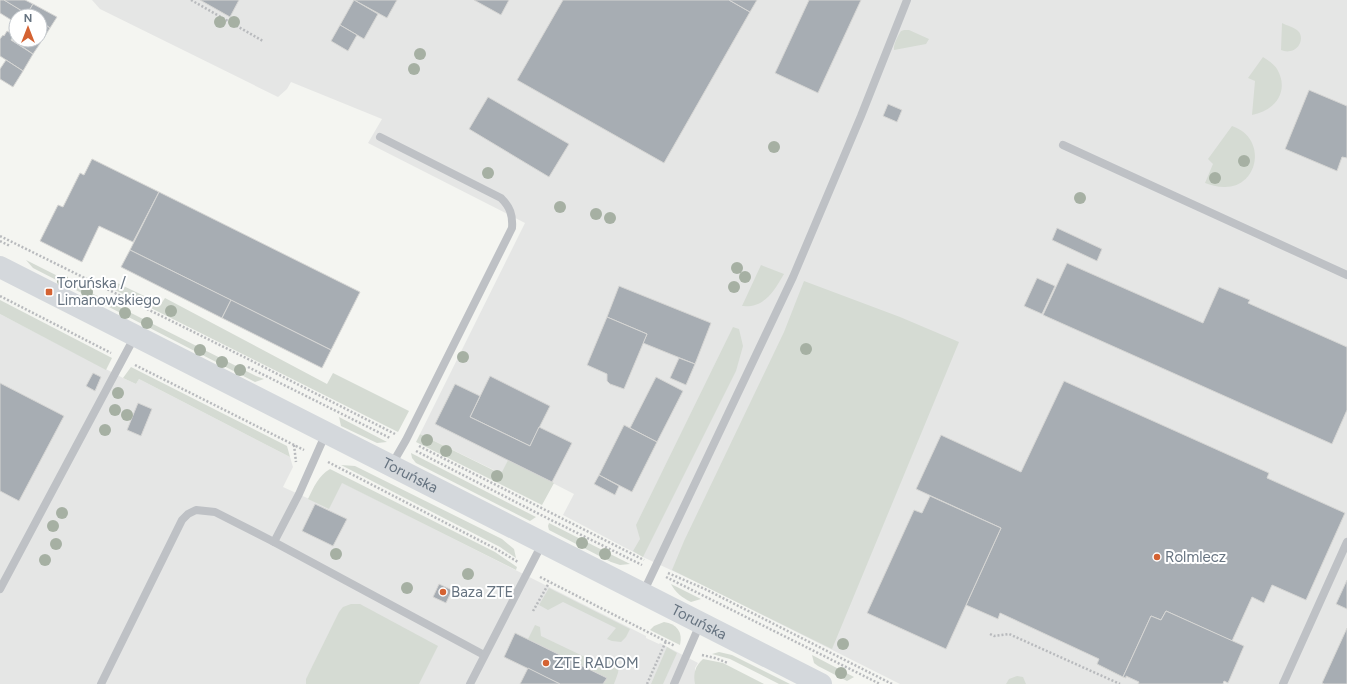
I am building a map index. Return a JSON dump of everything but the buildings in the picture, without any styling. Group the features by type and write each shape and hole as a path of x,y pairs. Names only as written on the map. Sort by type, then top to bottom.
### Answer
{"street":[{"name":"Toruńska","path":"0,267 821,684"}],"lane":[{"path":"642,594 793,277 907,0"},
{"path":"380,137 501,198 507,204 513,219 512,228 405,442 391,466"},
{"path":"1063,145 1347,275"},
{"path":"0,590 135,336"},
{"path":"274,542 299,494 326,433"},
{"path":"102,684 182,520 188,514 196,510 215,512 274,542 484,655"},
{"path":"1283,684 1347,542"},
{"path":"470,684 542,543"},
{"path":"674,684 700,623"}],"path":[{"path":"191,0 263,41"},
{"path":"0,236 248,359 545,517 655,569 880,684"},
{"path":"0,242 16,249"},
{"path":"0,296 498,550 549,583 688,653 715,658 734,665"},
{"path":"243,364 577,525 655,569 712,593 892,684"},
{"path":"533,611 549,583"},
{"path":"990,634 994,636 1009,634 1120,684"},
{"path":"647,684 666,641"}],"shaded area":[{"path":"92,0 1347,0 1347,684 900,684 703,585 643,557 563,515 574,494 508,460 502,474 420,434 525,223 368,143 382,119 291,82 287,89 278,97 100,9"},
{"path":"1282,23 1299,32 1301,41 1296,49 1288,51 1281,50"},
{"path":"909,30 929,39 926,44 894,50 894,45 897,38 901,31"},
{"path":"1263,57 1277,69 1281,77 1281,92 1278,99 1267,109 1252,115 1255,81 1248,78"},
{"path":"1232,126 1243,132 1251,141 1255,151 1255,161 1251,171 1245,180 1236,185 1221,187 1205,183 1213,164 1208,159"},
{"path":"26,260 264,379 255,382 33,268"},
{"path":"761,265 784,274 772,292 763,301 750,306 742,306"},
{"path":"113,281 161,304 165,298 327,384 333,373 409,411 398,432 109,287"},
{"path":"804,281 900,317 959,342 832,649 672,570 684,541 784,332"},
{"path":"0,300 112,358 106,370 0,314"},
{"path":"0,314 123,378 136,384 139,379 290,457 293,467 283,487 329,508 341,482 646,636 646,638 659,644 660,643 698,663 695,668 695,684 0,684"},
{"path":"733,327 739,329 743,346 736,371 643,557 633,551 640,539 636,525"},
{"path":"131,367 287,446 290,457 139,379 136,384 123,378"},
{"path":"339,417 387,442 377,443 341,426"},
{"path":"420,434 501,474 508,460 554,483 542,505 416,442"},
{"path":"411,453 536,517 530,521 416,463 412,458"},
{"path":"341,465 355,466 502,539 514,549 516,558 500,547"},
{"path":"330,469 495,552 517,567 516,570 342,483 329,509 308,499 319,478"},
{"path":"549,523 630,564 620,565 611,562 549,530"},
{"path":"671,584 701,599 691,602 679,594"},
{"path":"549,588 630,629 626,637 621,642 607,639 616,628 563,602 548,610 539,605"},
{"path":"351,604 360,604 438,646 419,684 306,684 306,679 339,612 343,607"},
{"path":"664,622 669,623 678,629 681,636 680,645 650,630 654,626"},
{"path":"535,625 540,627 541,636 608,668 608,657 616,662 618,665 618,672 614,684 603,684 606,677 528,639"},
{"path":"667,647 677,653 663,684 651,684"},
{"path":"719,652 732,655 790,684 779,684 730,659 712,654"},
{"path":"812,655 854,677 847,681 818,666 814,663"},
{"path":"703,659 723,663 764,684 695,684 695,670"},
{"path":"1017,676 1023,677 1026,684 1006,684 1009,679"}],"place":[{"name":"Toruńska / Limanowskiego","path":"49,292"},
{"name":"Rolmlecz","path":"1157,557"},
{"name":"Baza ZTE","path":"443,592"},
{"name":"ZTE RADOM","path":"546,663"}]}
